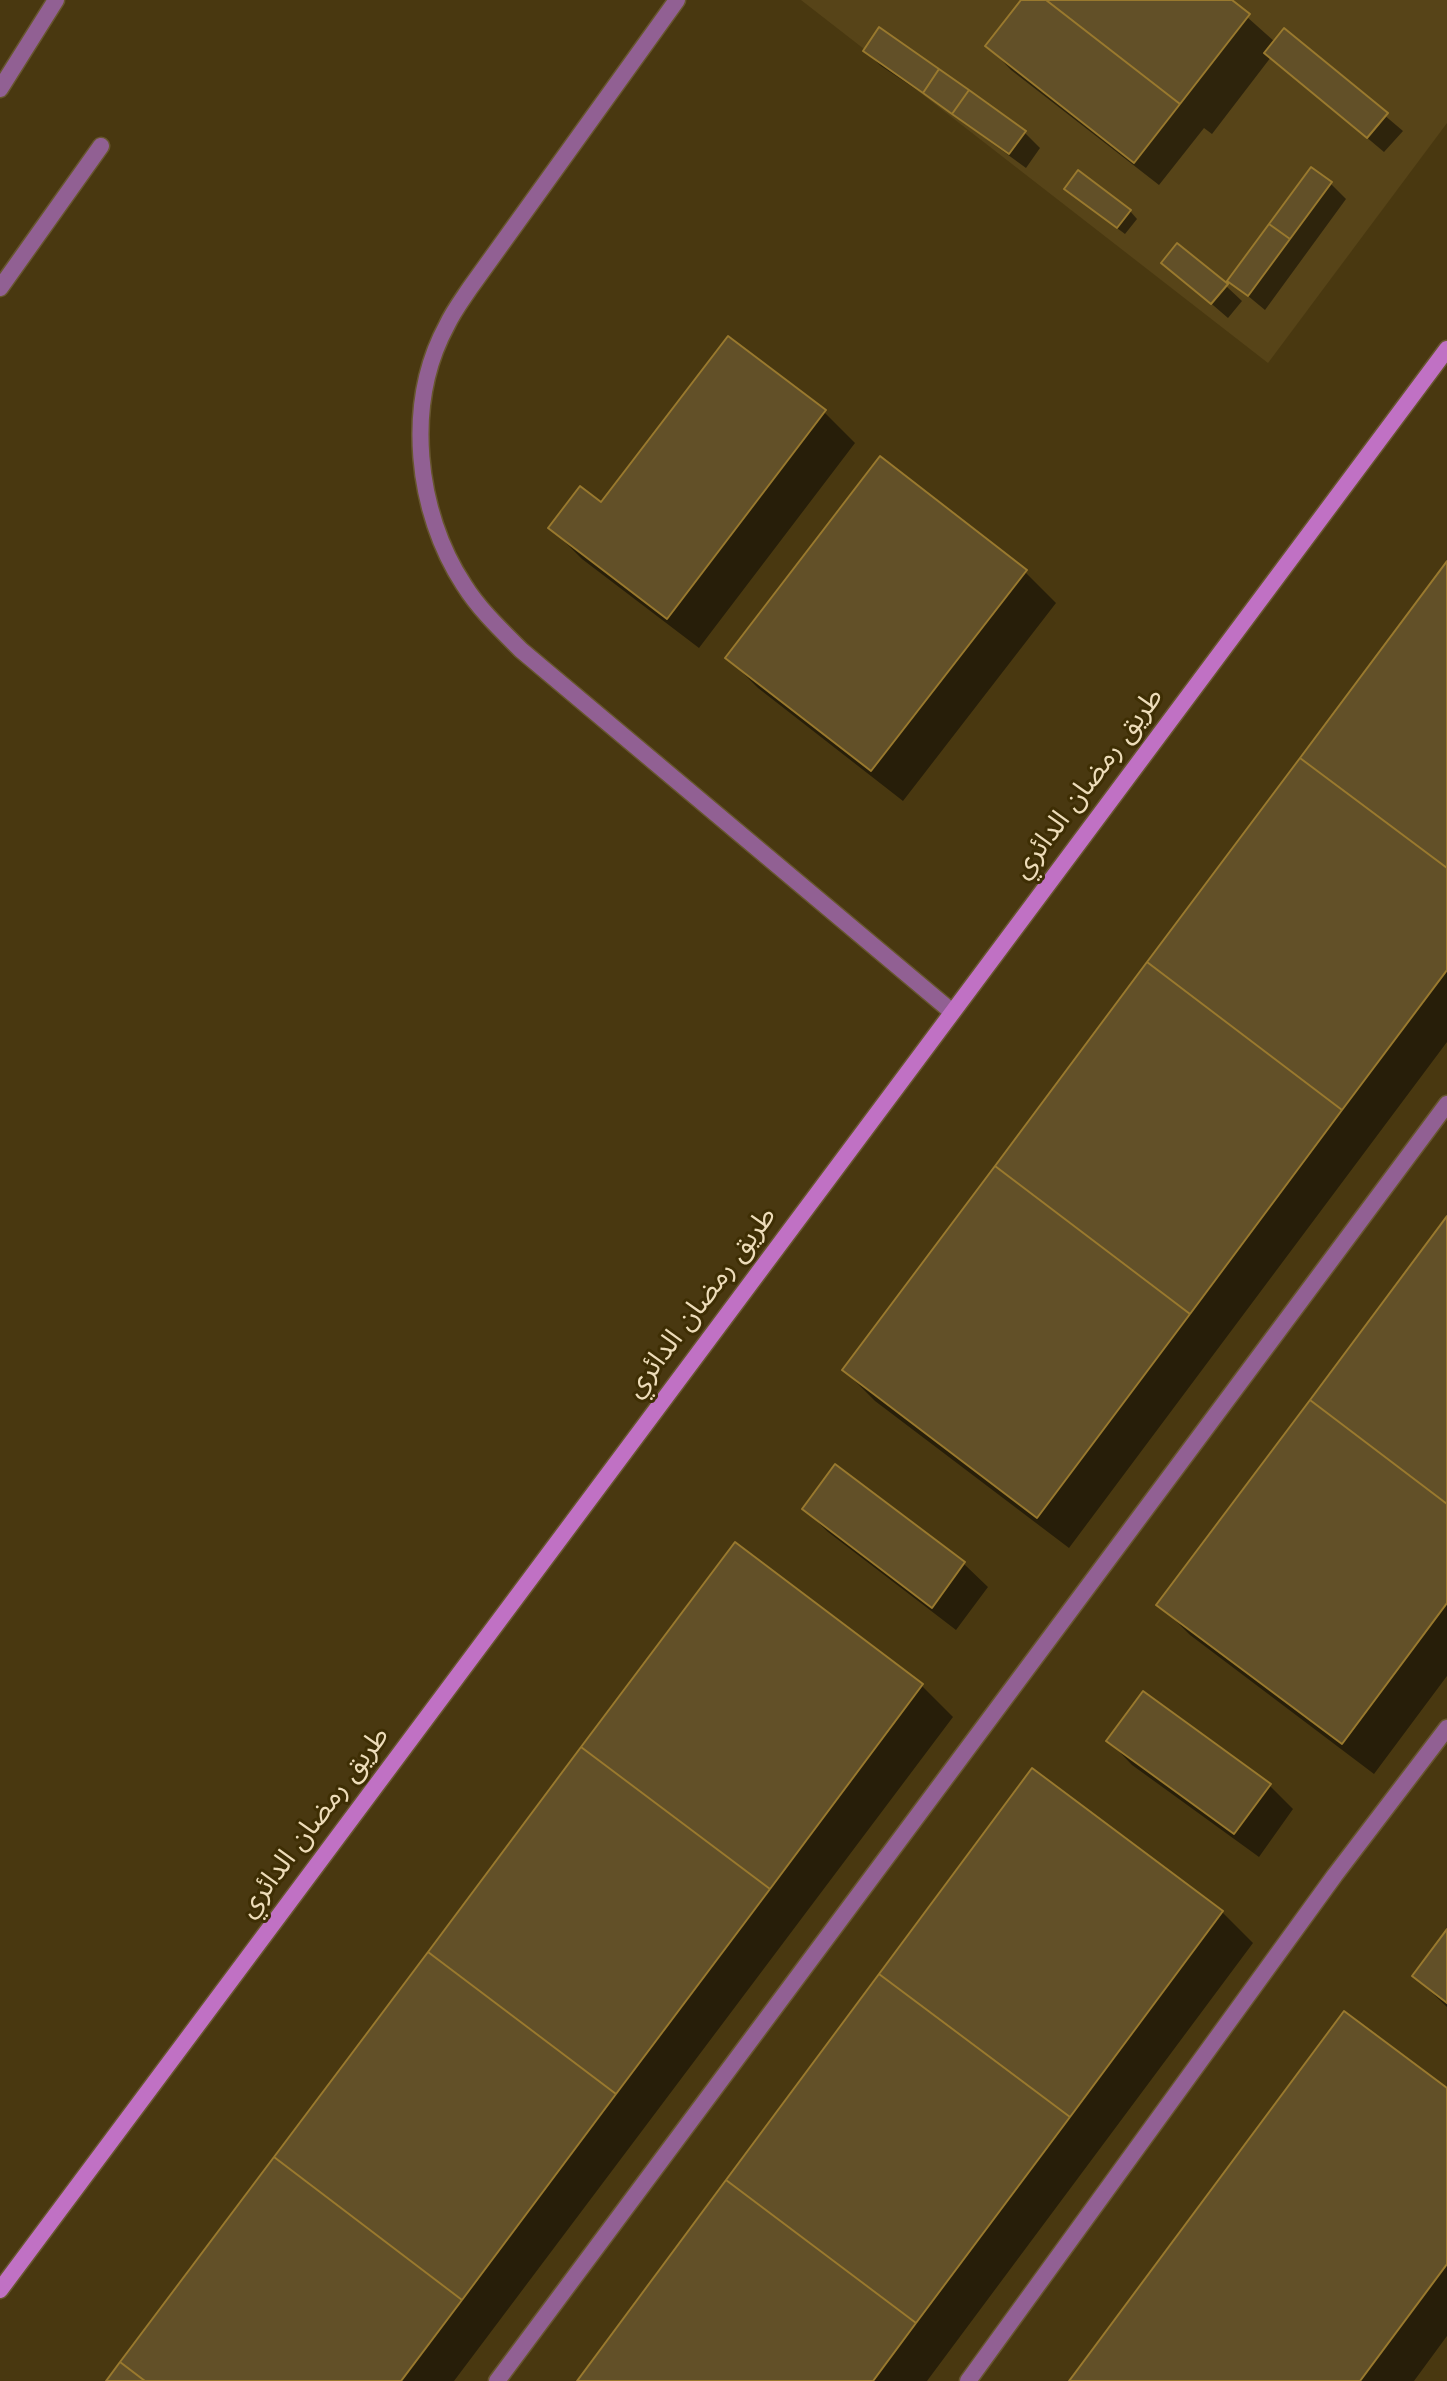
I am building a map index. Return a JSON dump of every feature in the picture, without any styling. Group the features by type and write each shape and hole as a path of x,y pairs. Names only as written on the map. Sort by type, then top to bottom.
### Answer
{"street":[{"path":"0,89 56,0"},
{"path":"677,0 470,288 446,327 430,369 422,413 421,458 428,503 442,546 464,585 491,620 521,650 951,1011"},
{"path":"0,288 101,146"},
{"name":"طريق رمضان الدائري","path":"0,2290 1447,349"},
{"path":"497,2381 1447,1104"},
{"path":"968,2381 1335,1875 1447,1728"}],"shaded area":[{"path":"801,0 1447,0 1447,123 1268,363"}],"building":[{"path":"1021,0 1046,0 1180,104 1134,163 985,46"},
{"path":"1046,0 1232,0 1250,14 1180,104"},
{"path":"879,27 939,69 923,93 863,51"},
{"path":"1284,28 1388,113 1367,138 1264,53"},
{"path":"939,69 969,90 952,114 923,93"},
{"path":"969,90 1026,131 1009,154 952,114"},
{"path":"1311,167 1332,182 1290,239 1269,224"},
{"path":"1078,170 1131,210 1117,228 1064,189"},
{"path":"1269,224 1290,239 1248,296 1227,281"},
{"path":"1177,243 1228,284 1211,304 1161,263"},
{"path":"728,336 826,410 667,619 548,528 580,486 601,502"},
{"path":"880,456 1027,570 871,771 725,658"},
{"path":"1447,561 1447,868 1300,758"},
{"path":"1300,758 1447,868 1447,970 1342,1110 1147,962"},
{"path":"1147,962 1342,1110 1190,1314 995,1166"},
{"path":"995,1166 1190,1314 1037,1518 842,1370"},
{"path":"1447,1216 1447,1504 1310,1400"},
{"path":"1310,1400 1447,1504 1447,1603 1342,1744 1156,1605"},
{"path":"835,1464 965,1562 932,1608 802,1509"},
{"path":"735,1542 923,1684 770,1889 581,1747"},
{"path":"1143,1691 1271,1784 1234,1834 1106,1741"},
{"path":"581,1747 770,1889 616,2094 428,1952"},
{"path":"1032,1768 1223,1911 1070,2117 879,1974"},
{"path":"1447,1929 1447,2003 1412,1976"},
{"path":"428,1952 616,2094 462,2300 274,2157"},
{"path":"879,1974 1070,2117 916,2323 726,2180"},
{"path":"1344,2011 1447,2088 1447,2264 1360,2381 1069,2381"},
{"path":"274,2157 462,2300 401,2381 145,2381 120,2362"},
{"path":"726,2180 916,2323 873,2381 577,2381"},
{"path":"120,2362 145,2381 106,2381"}]}
